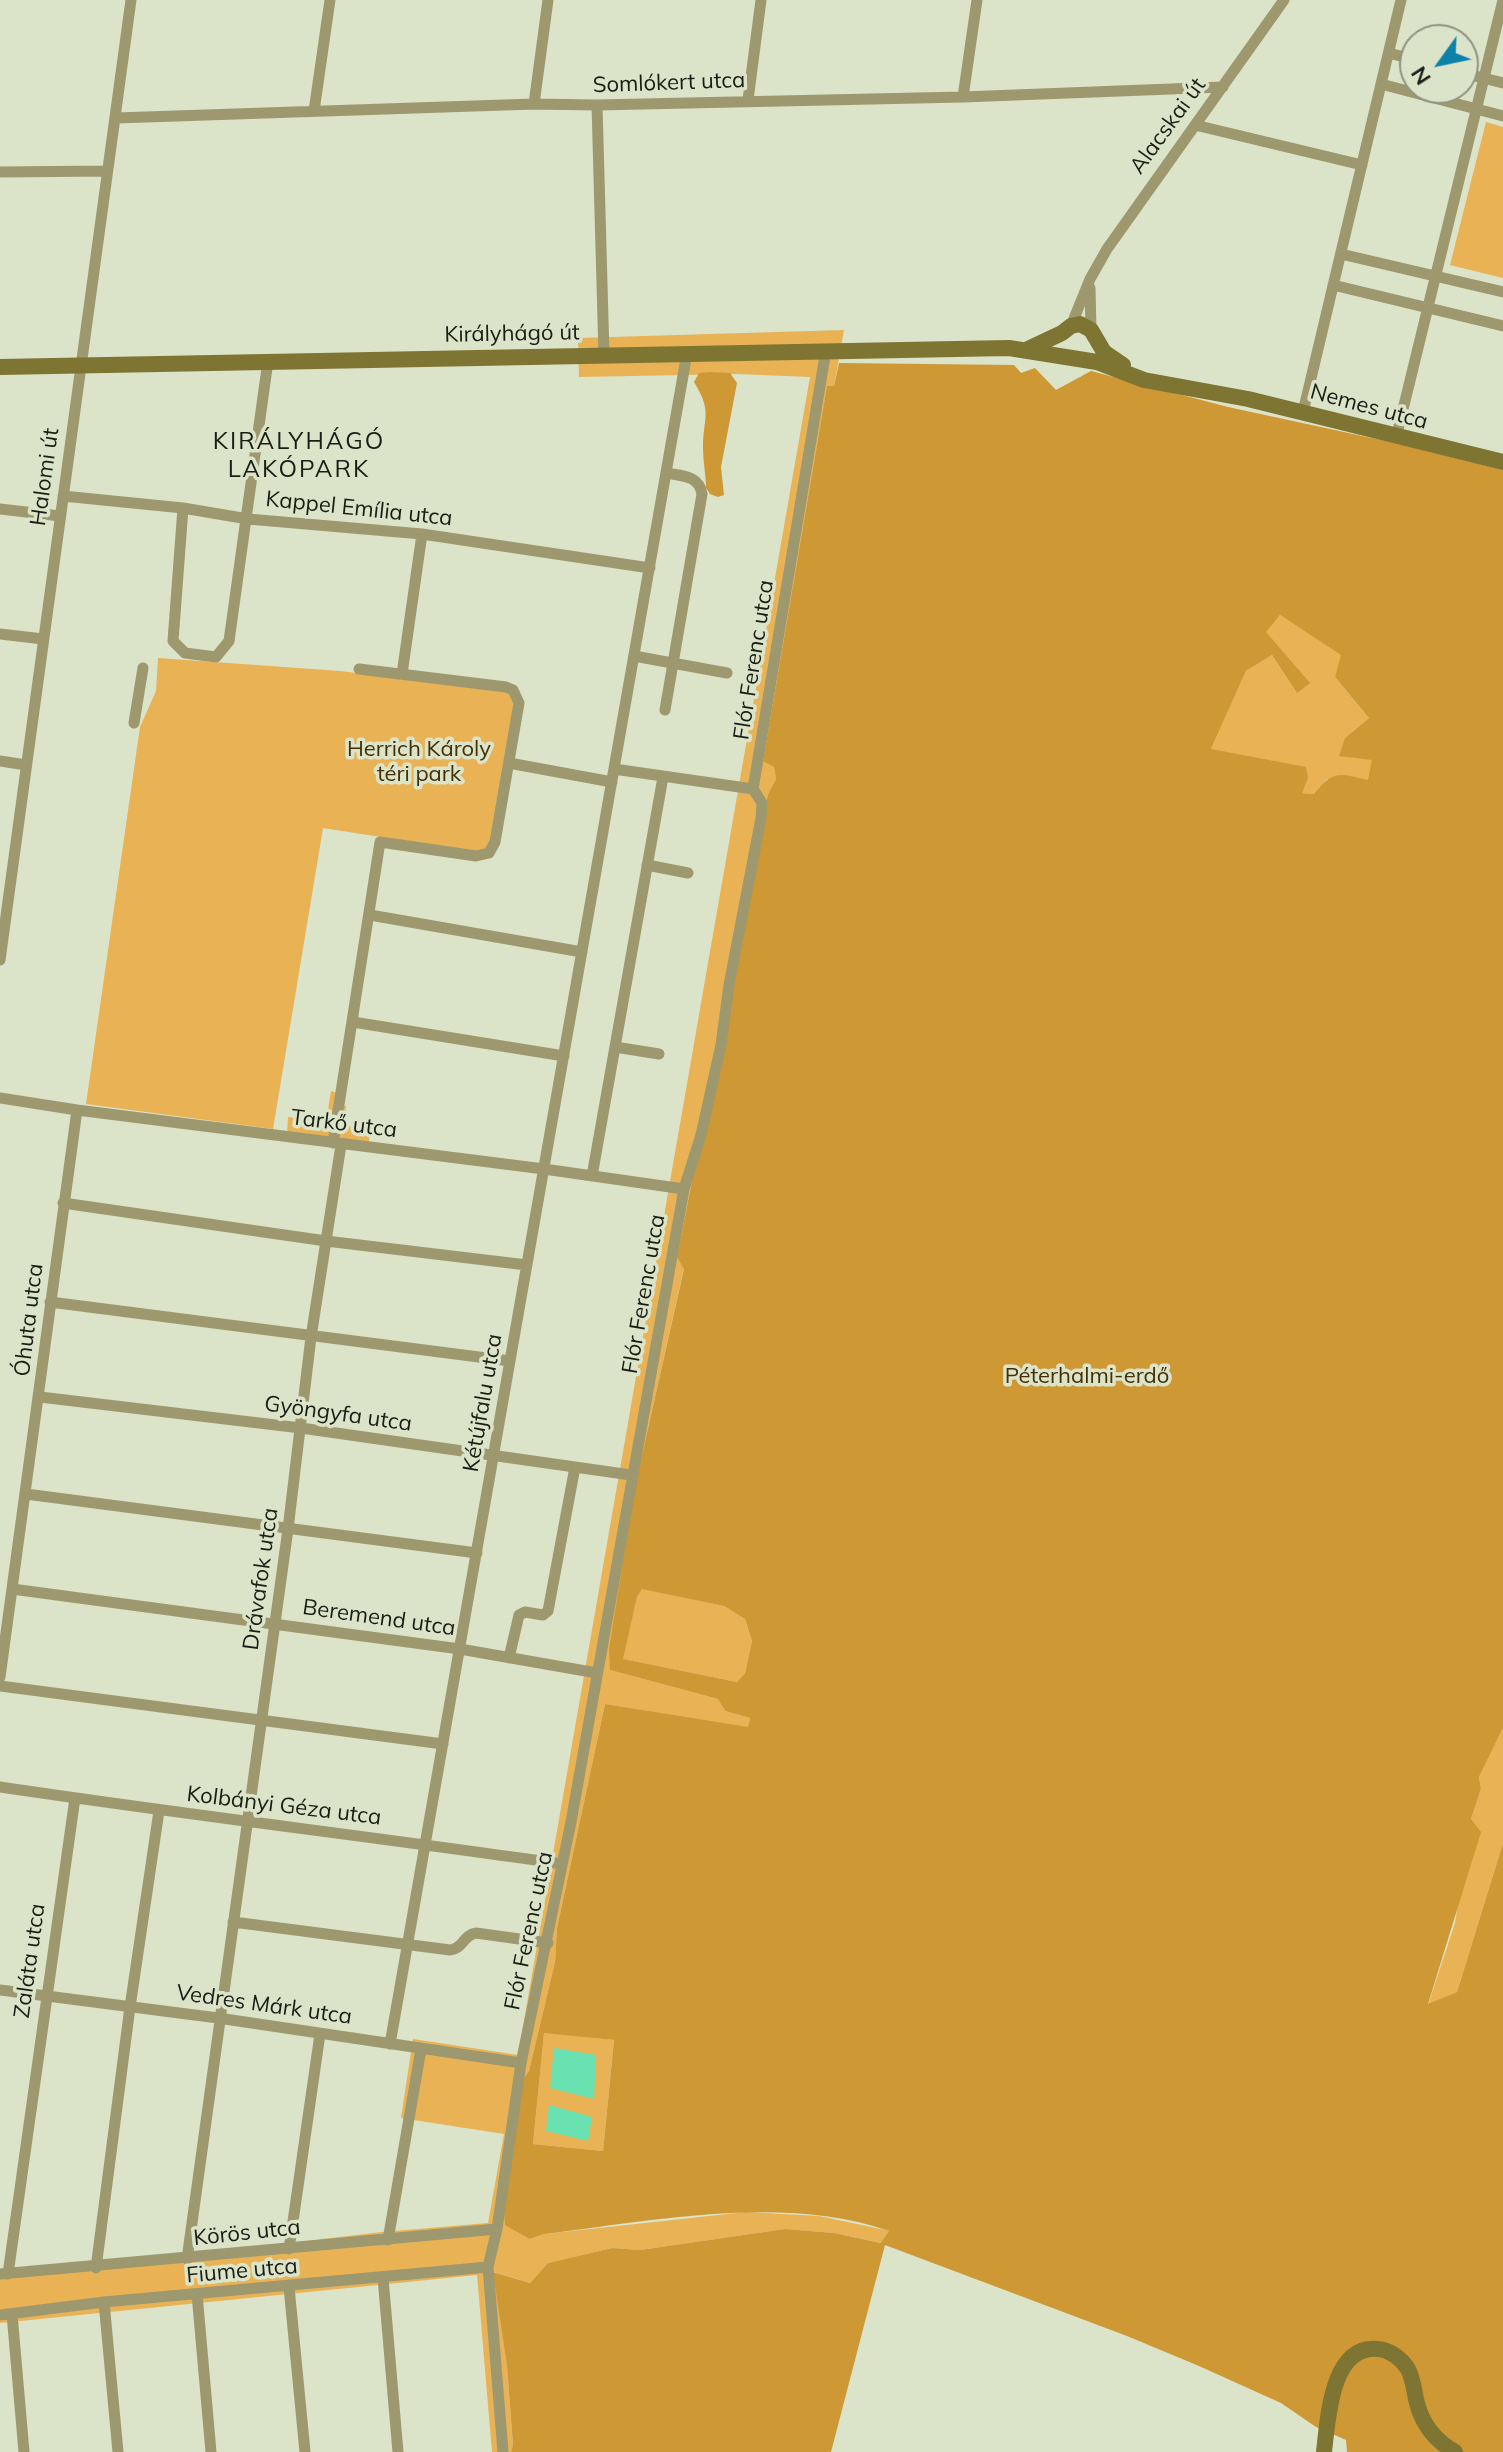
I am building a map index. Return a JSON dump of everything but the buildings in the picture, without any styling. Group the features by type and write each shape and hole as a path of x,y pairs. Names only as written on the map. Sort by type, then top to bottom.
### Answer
{"street":[{"name":"Halomi út","path":"0,960 131,0"},
{"path":"314,111 330,0"},
{"path":"534,104 548,0"},
{"path":"748,100 761,0"},
{"path":"963,97 977,0"},
{"name":"Alacskai út","path":"1067,330 1107,249 1284,0"},
{"path":"1303,412 1401,0"},
{"path":"1396,438 1503,0"},
{"path":"1389,53 1399,56"},
{"path":"1479,78 1503,83"},
{"path":"1381,84 1503,116"},
{"name":"Somlókert utca","path":"116,118 534,104 963,97 1223,87"},
{"path":"597,105 604,355"},
{"path":"1195,125 1362,165"},
{"path":"0,172 107,171"},
{"path":"1341,254 1503,292"},
{"path":"1090,279 1094,336 1092,354 1073,359 1061,347 1067,330 1083,325 1094,336"},
{"path":"1333,285 1503,326"},
{"name":"Királyhágó út","path":"1026,350 1067,330"},
{"name":"Nemes utca","path":"1094,336 1104,352 1126,366 1224,395"},
{"name":"Királyhágó út","path":"0,367 826,350 1026,350 1073,359"},
{"name":"Flór Ferenc utca","path":"503,2452 488,2267 497,2229 521,2063 548,1943 684,1189 701,1135 721,1045 729,985 761,818 762,803 753,789 826,350"},
{"name":"Kétújfalu utca","path":"390,2044 687,353"},
{"name":"Nemes utca","path":"1073,359 1097,362 1144,380 1303,412 1396,438 1503,462"},
{"path":"183,508 173,641 185,653 216,657 229,641 268,361"},
{"path":"665,710 702,494 701,485 694,479 666,473"},
{"name":"Kappel Emília utca","path":"63,496 183,508 248,519 422,534 650,568"},
{"path":"0,509 60,516"},
{"path":"402,674 422,534"},
{"path":"0,634 43,639"},
{"path":"634,656 727,673"},
{"path":"134,723 143,668"},
{"path":"359,669 513,690 519,703 509,763 612,782"},
{"path":"0,761 26,765"},
{"name":"Drávafok utca","path":"187,2259 218,2018 249,1820 353,1022 380,842 476,856 489,853 495,842 509,763"},
{"path":"614,769 753,789"},
{"path":"592,1176 663,777"},
{"path":"647,865 688,873"},
{"path":"370,915 582,952"},
{"path":"353,1022 564,1056"},
{"path":"615,1047 659,1054"},
{"name":"Tarkő utca","path":"0,1098 684,1189"},
{"name":"Óhuta utca","path":"0,1677 77,1110"},
{"path":"63,1203 326,1241 527,1265"},
{"path":"50,1302 510,1361"},
{"name":"Gyöngyfa utca","path":"40,1397 301,1428 631,1475"},
{"path":"509,1658 519,1615 525,1612 543,1615 548,1611 575,1467"},
{"path":"26,1494 477,1553"},
{"name":"Beremend utca","path":"12,1589 460,1649 597,1673"},
{"path":"0,1686 443,1744"},
{"name":"Kolbányi Géza utca","path":"0,1787 562,1864"},
{"name":"Zaláta utca","path":"4,2274 75,1798"},
{"path":"96,2268 159,1811"},
{"path":"233,1922 453,1950 476,1933 548,1943"},
{"name":"Vedres Márk utca","path":"0,1990 218,2018 521,2063"},
{"path":"289,2249 320,2034"},
{"path":"388,2240 421,2049"},
{"name":"Körös utca","path":"4,2274 497,2229"},
{"name":"Fiume utca","path":"6,2315 104,2302 488,2267"},
{"path":"383,2278 398,2452"},
{"path":"289,2287 305,2452"},
{"path":"197,2294 211,2452"},
{"path":"104,2302 118,2452"},
{"path":"6,2315 24,2452"},
{"path":"1324,2452 1330,2408 1340,2371 1352,2356 1367,2349 1385,2350 1401,2361 1412,2378 1424,2422 1437,2439 1455,2452"}],"green space":[{"path":"1486,122 1503,127 1503,278 1450,265"},
{"path":"844,330 834,386 827,387 763,760 774,767 776,779 768,794 677,1257 684,1268 635,1486 610,1670 718,1699 725,1711 750,1718 748,1728 605,1704 557,1928 555,1962 529,2071 524,2078 530,2239 544,2234 746,2212 819,2216 890,2231 882,2243 834,2233 785,2229 640,2250 612,2248 548,2263 530,2283 494,2272 507,2366 511,2452 492,2452 477,2275 0,2323 0,2277 382,2232 488,2223 504,2134 401,2118 413,2039 518,2055 810,377 737,374 579,377 578,338"},
{"name":"Péterhalmi-erdő","path":"839,363 1014,365 1021,373 1035,368 1056,390 1091,371 1228,407 1503,470 1503,1728 1479,1777 1481,1789 1471,1819 1481,1832 1428,2004 1457,1992 1503,1843 1503,2452 1347,2452 1346,2440 1316,2427 1281,2403 1199,2366 885,2245 831,2452 511,2452 507,2366 493,2272 530,2283 548,2263 612,2248 640,2250 785,2229 834,2233 881,2243 889,2231 849,2220 763,2212 673,2218 544,2234 530,2239 505,2225 504,2205 524,2078 529,2071 555,1962 557,1928 605,1704 748,1727 750,1718 725,1711 718,1699 610,1670 609,1649 635,1486 684,1269 677,1257 768,794 776,779 774,767 763,761 827,386 834,386","holes":["1280,615 1341,655 1335,677 1369,718 1345,738 1339,756 1372,760 1368,780 1338,775 1327,780 1314,794 1302,793 1308,778 1306,767 1211,749 1246,671 1272,655 1297,693 1310,683 1266,632","642,1589 724,1606 745,1619 752,1641 745,1673 737,1682 623,1659 637,1597","544,2033 614,2040 603,2151 533,2144"]},
{"path":"699,373 730,373 737,383 721,467 724,495 718,497 706,488 703,449 706,415 694,382"},
{"path":"1280,615 1342,655 1335,677 1369,718 1345,738 1373,760 1369,780 1327,779 1314,794 1302,793 1211,749 1246,671 1272,655 1297,693 1265,632"},
{"name":"Herrich Károly téri park","path":"158,658 340,671 503,691 514,701 491,841 487,849 477,852 323,828 273,1129 86,1104 140,727 156,691"},
{"path":"331,1091 337,1093 330,1141 287,1135 288,1117 319,1121 327,1116"},
{"path":"341,1106 346,1106 344,1122 348,1126 371,1129 368,1146 336,1141"},
{"path":"642,1588 724,1606 745,1619 752,1641 745,1673 737,1682 622,1659"},
{"path":"1503,1728 1503,1843 1457,1992 1428,2005 1455,1923 1471,1819 1481,1789 1479,1777"},
{"path":"544,2032 614,2040 603,2151 533,2144"}],"shaded area":[{"path":"554,2048 596,2055 594,2099 550,2088"},
{"path":"549,2105 592,2117 588,2141 546,2131"}],"district":[{"name":"KIRÁLYHÁGÓ LAKÓPARK","path":"299,456"}]}
